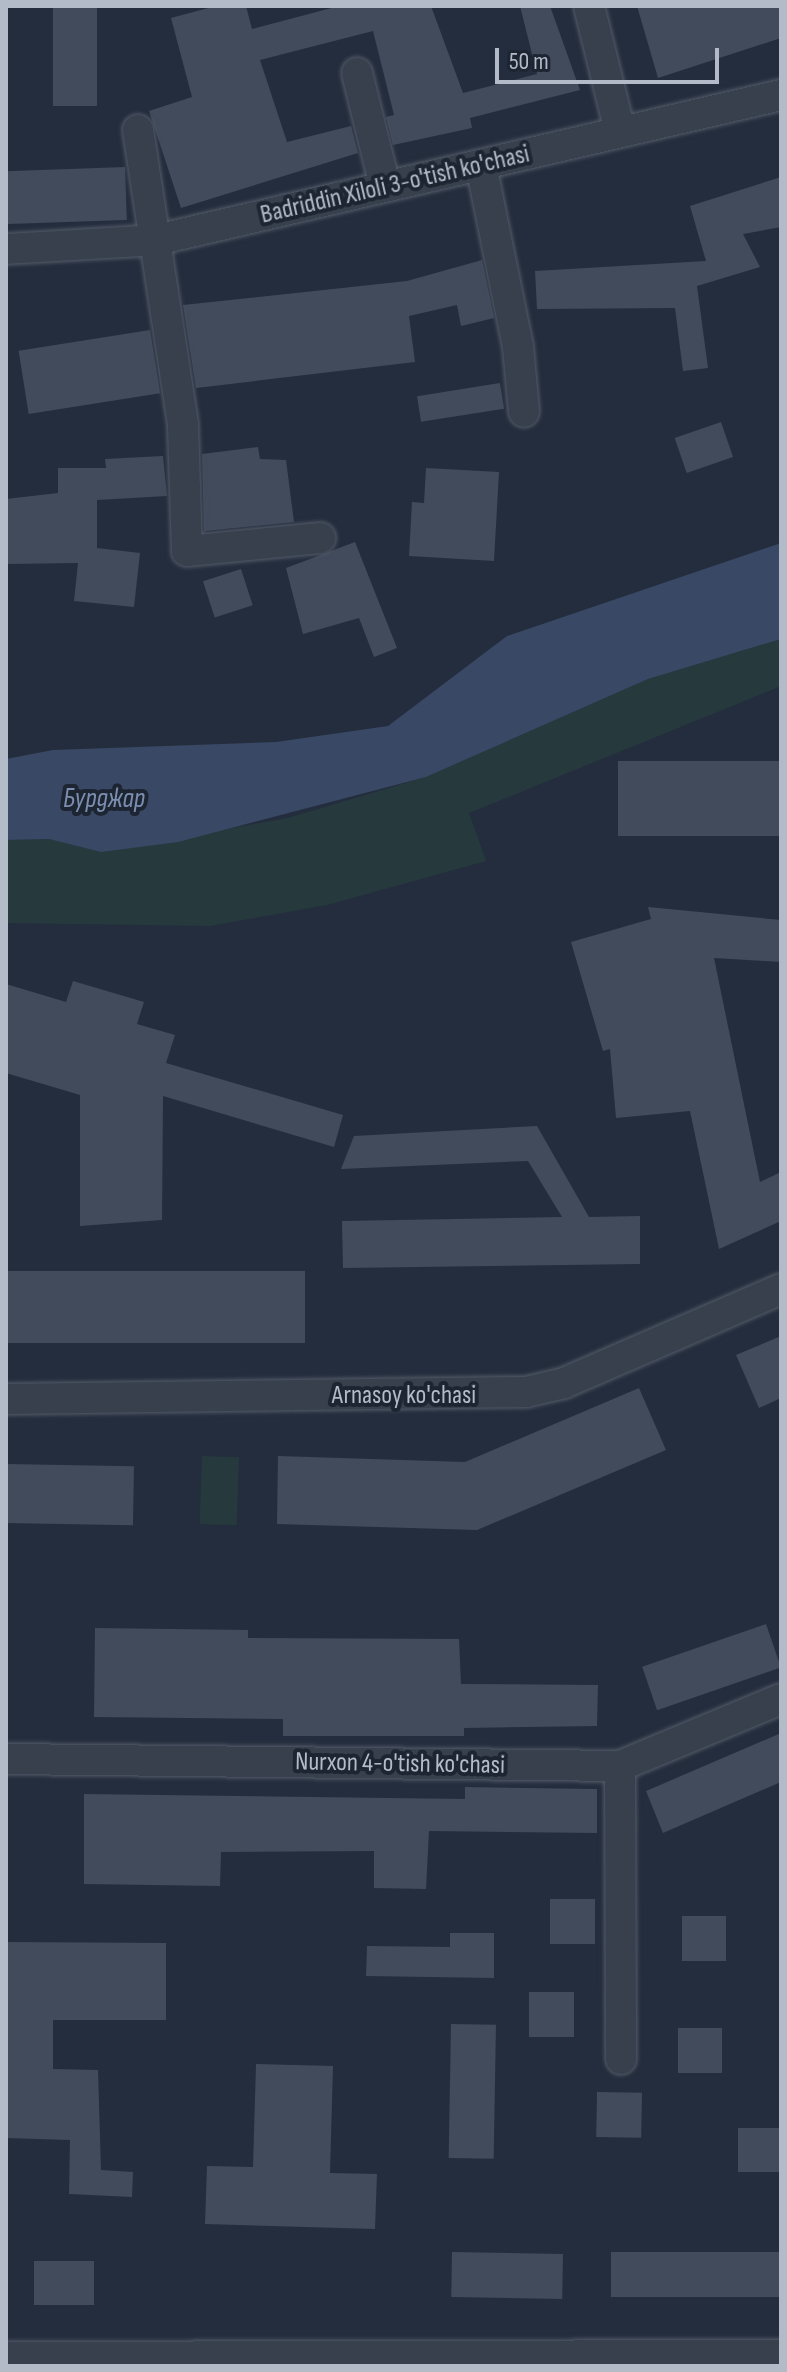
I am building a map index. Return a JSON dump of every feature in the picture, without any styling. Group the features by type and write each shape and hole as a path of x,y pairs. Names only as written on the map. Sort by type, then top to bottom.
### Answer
{"street":[{"path":"589,6 620,131"},
{"path":"357,73 385,186"},
{"name":"Badriddin Xiloli 3-o'tish ko'chasi","path":"6,249 156,240 781,95"},
{"path":"138,130 183,425 187,551 320,538"},
{"path":"481,165 518,347 524,412"},
{"name":"Arnasoy ko'chasi","path":"6,1399 526,1392 564,1383 781,1289"},
{"name":"Nurxon 4-o'tish ko'chasi","path":"6,1759 620,1766 781,1699"},
{"path":"620,1766 621,2059"},
{"path":"6,2357 291,2362 583,2362 781,2355"}],"green space":[{"path":"781,639 781,686 469,813 486,861 327,905 210,926 6,923 6,840 49,839 101,852 288,818 426,777 648,679"},
{"path":"202,1456 239,1457 237,1525 200,1524"}],"water":[{"name":"Бурджар","path":"781,543 781,639 648,679 426,777 178,842 101,852 49,839 6,840 6,759 53,750 276,742 388,726 507,636"}],"building":[{"path":"53,6 97,6 97,106 53,106"},
{"path":"216,6 246,6 252,29 339,6 431,6 463,93 537,74 520,6 550,6 580,90 470,118 472,128 393,145 386,117 394,115 373,31 260,60 287,142 351,126 358,153 181,208 149,111 192,97 171,18"},
{"path":"637,6 781,6 781,38 658,78"},
{"path":"125,167 127,220 8,224 6,171"},
{"path":"781,177 781,227 743,234 760,267 697,286 708,368 683,371 675,308 537,309 535,271 706,261 690,206"},
{"path":"482,260 494,318 461,326 457,305 409,316 415,362 196,388 183,305 407,281"},
{"path":"150,330 160,393 29,414 19,351"},
{"path":"500,383 504,409 421,422 417,396"},
{"path":"721,422 733,457 687,473 675,438"},
{"path":"258,447 260,459 286,460 294,522 204,531 202,454"},
{"path":"163,456 167,496 97,500 97,548 140,553 134,607 74,601 78,563 6,564 6,499 58,493 58,468 106,468 105,459"},
{"path":"426,468 499,472 494,561 409,556 412,502 424,503"},
{"path":"355,542 397,648 374,657 359,618 303,634 286,568"},
{"path":"241,569 253,605 215,618 203,581"},
{"path":"618,761 781,761 781,836 618,836"},
{"path":"648,907 781,920 781,962 714,958 760,1182 781,1172 781,1221 719,1249 690,1111 616,1118 610,1049 603,1051 571,942 651,919"},
{"path":"73,981 144,1002 137,1024 175,1035 166,1063 343,1115 334,1147 163,1096 162,1220 80,1226 80,1095 6,1073 6,984 66,1002"},
{"path":"537,1126 589,1217 640,1216 640,1264 343,1268 342,1221 562,1217 528,1161 341,1169 354,1136"},
{"path":"6,1271 305,1271 305,1343 6,1343"},
{"path":"781,1336 781,1398 759,1408 736,1355"},
{"path":"639,1388 666,1450 477,1530 277,1524 278,1456 465,1462"},
{"path":"6,1464 134,1466 133,1525 6,1523"},
{"path":"766,1624 781,1667 657,1710 642,1667"},
{"path":"95,1628 248,1630 248,1638 459,1639 461,1684 598,1685 597,1726 464,1728 464,1736 283,1736 283,1719 94,1717"},
{"path":"781,1733 781,1782 663,1833 646,1791"},
{"path":"465,1787 597,1789 597,1833 429,1831 426,1889 374,1888 374,1851 221,1852 220,1886 84,1884 84,1794 465,1799"},
{"path":"550,1899 595,1899 595,1944 550,1944"},
{"path":"682,1916 726,1916 726,1961 682,1961"},
{"path":"450,1933 494,1933 494,1978 366,1976 367,1946 450,1947"},
{"path":"6,1942 166,1943 166,2020 53,2020 53,2069 98,2070 101,2170 133,2172 132,2197 69,2194 70,2140 6,2138"},
{"path":"529,1992 574,1992 574,2037 529,2037"},
{"path":"451,2024 496,2025 494,2159 449,2158"},
{"path":"678,2028 722,2028 722,2073 678,2073"},
{"path":"256,2064 333,2066 330,2173 377,2174 375,2229 205,2224 207,2166 253,2167"},
{"path":"597,2092 642,2093 641,2138 596,2137"},
{"path":"738,2128 781,2128 781,2172 738,2172"},
{"path":"452,2252 563,2254 562,2299 451,2297"},
{"path":"611,2252 781,2252 781,2297 611,2297"},
{"path":"34,2261 94,2261 94,2305 34,2305"}]}
